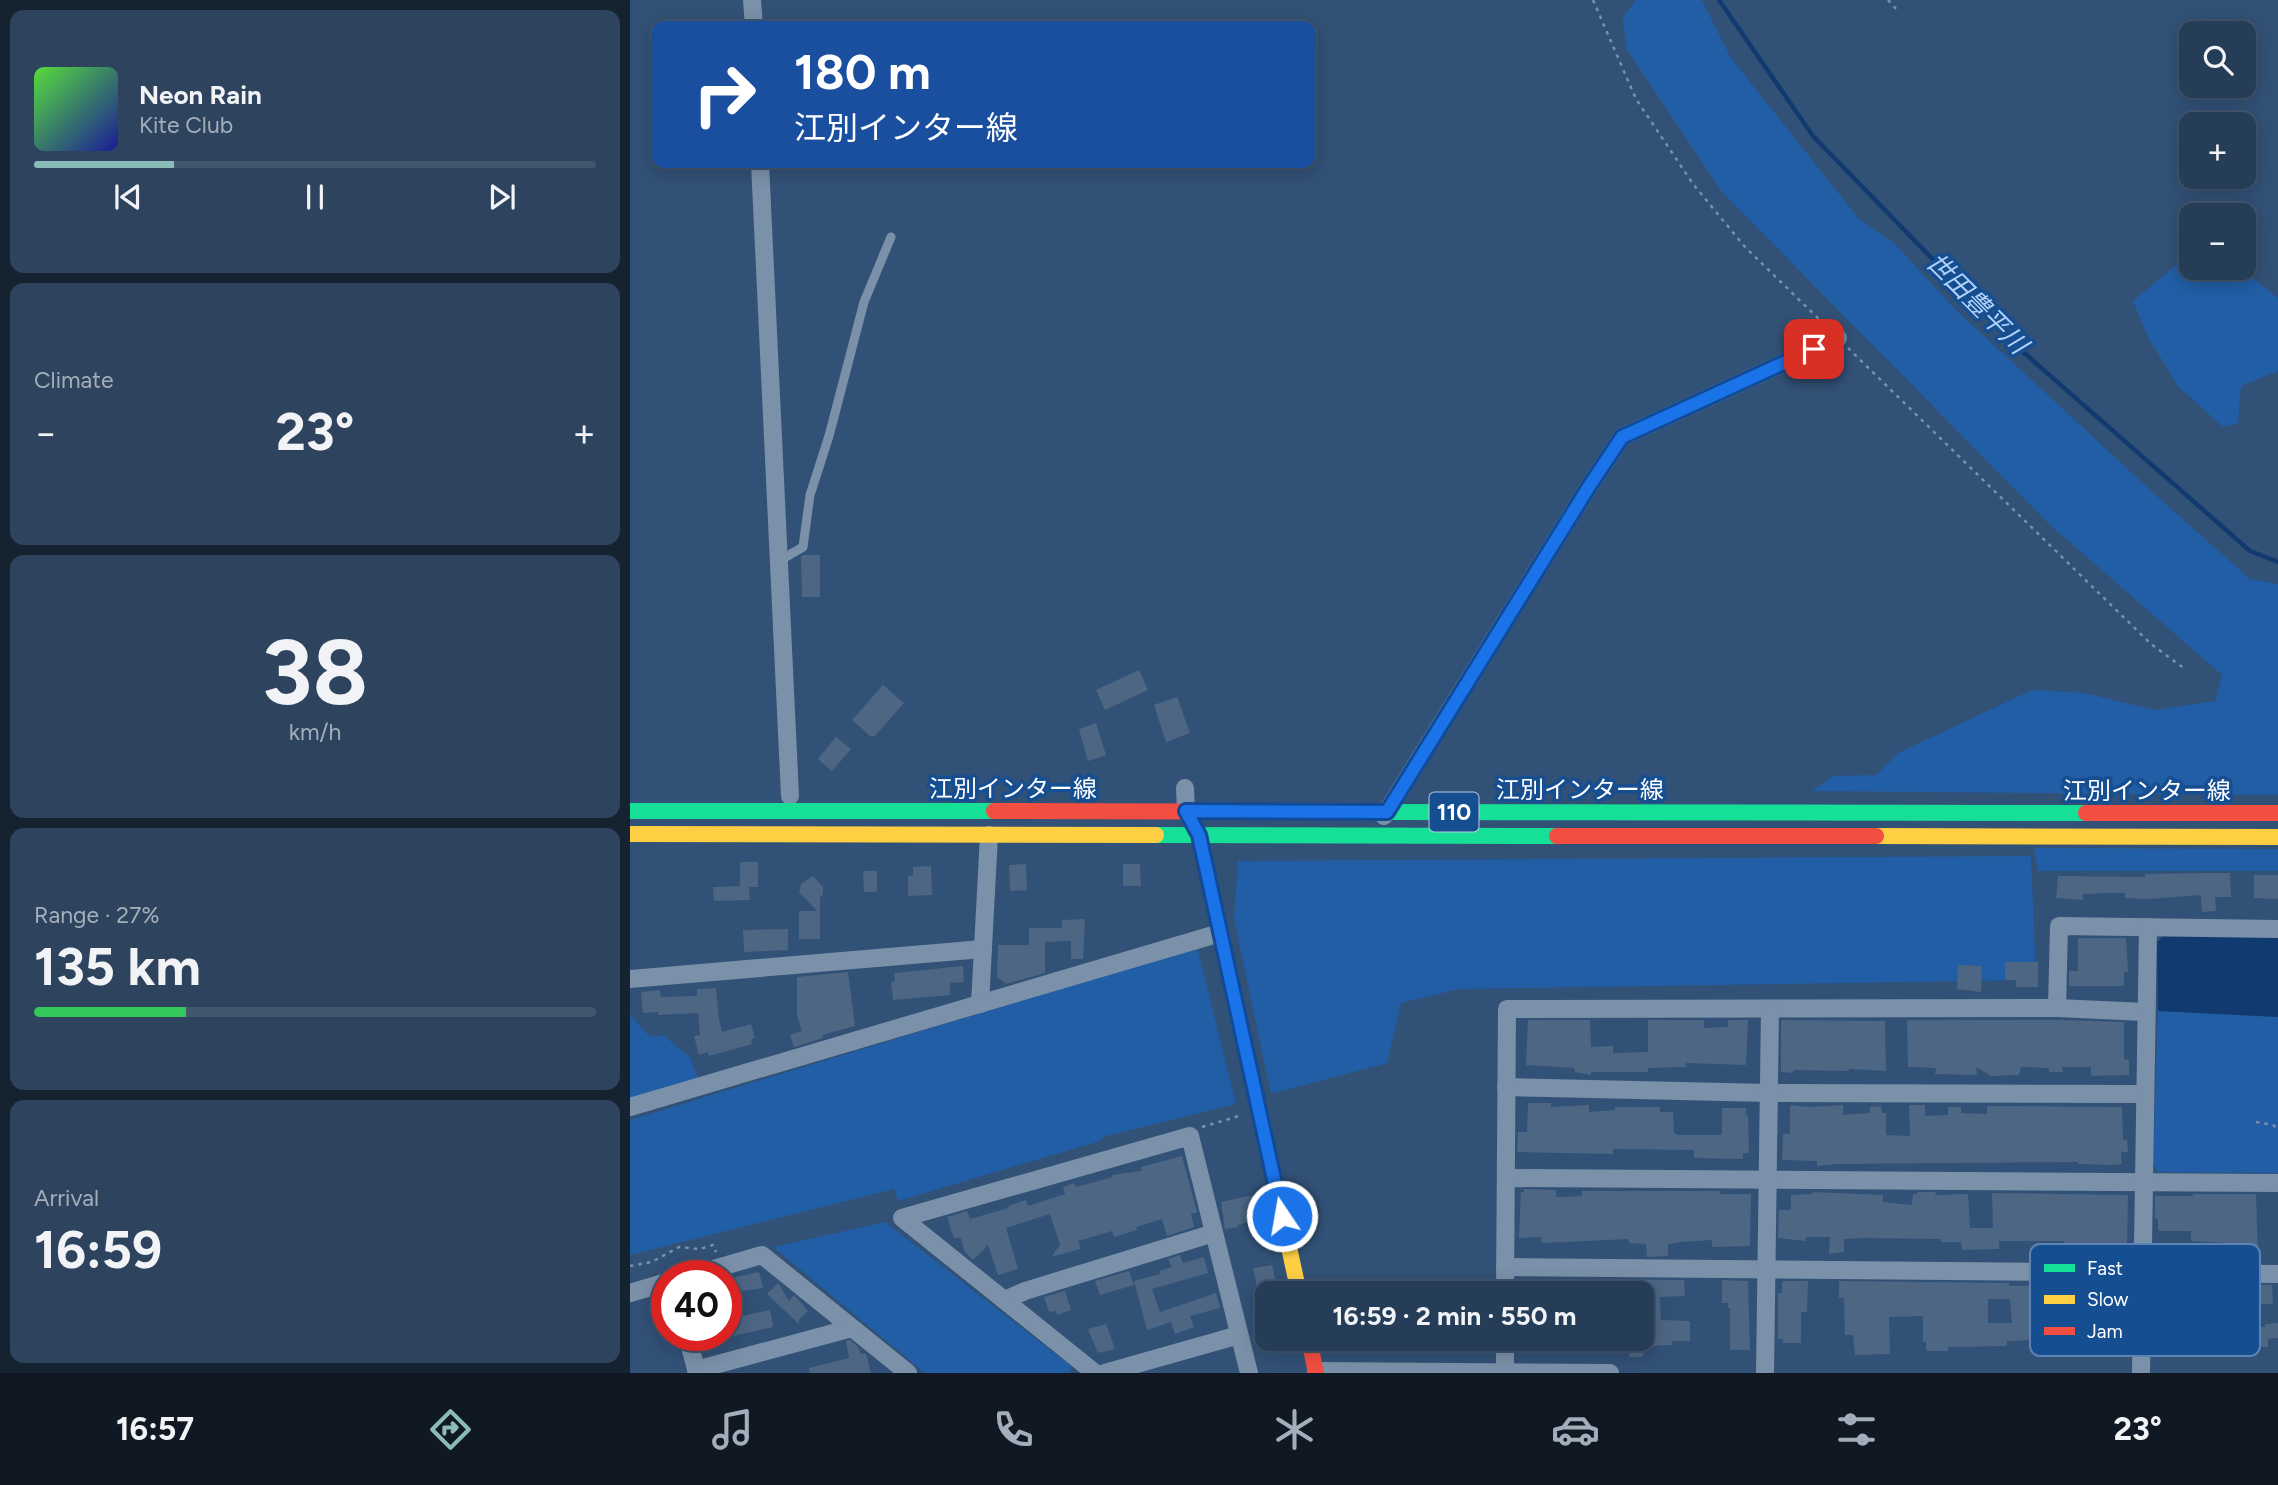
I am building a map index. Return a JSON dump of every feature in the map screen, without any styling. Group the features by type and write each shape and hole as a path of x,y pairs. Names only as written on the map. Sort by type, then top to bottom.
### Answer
{"main road":[{"name":"江別インター線","path":"630,811 2278,813"},
{"path":"1186,811 1199,835 1296,1281"},
{"name":"江別インター線","path":"630,834 2278,836"},
{"path":"1312,1351 1316,1372"}],"street":[{"path":"752,0 754,21"},
{"path":"760,168 790,796"},
{"path":"1371,836 1622,437 1838,338"},
{"path":"1185,788 1186,811"},
{"path":"980,1004 989,835"},
{"path":"2057,1008 2059,926 2278,929"},
{"path":"2142,1244 2148,927"},
{"path":"630,1107 1220,933"},
{"path":"630,979 983,949"},
{"path":"1505,1281 1507,1009 2057,1008 2145,1012"},
{"path":"1765,1373 1770,1009"},
{"path":"1506,1087 1769,1093 2144,1094"},
{"path":"1095,1373 902,1217 1190,1136 1249,1373"},
{"path":"1506,1178 2278,1183"},
{"path":"1004,1300 1025,1291 1214,1233"},
{"path":"742,1261 762,1255 908,1373"},
{"path":"1505,1267 2030,1271"},
{"path":"2260,1274 2278,1274"},
{"path":"630,1293 651,1287"},
{"path":"691,1351 696,1372 852,1328"},
{"path":"1105,1373 1239,1335"},
{"path":"1505,1351 1505,1372"},
{"path":"1316,1372 1610,1373"}],"lane":[{"path":"779,561 803,547 810,495 864,302 891,237"}],"path":[{"path":"1593,0 1636,99 1693,184 1745,247 2151,644 2185,669"},
{"path":"1888,0 1898,11"},
{"path":"1206,1126 1239,1116"},
{"path":"2256,1122 2273,1125 2278,1129"},
{"path":"656,1260 679,1247 699,1249 713,1245 720,1260"},
{"path":"630,1266 651,1262"}],"shaded area":[{"path":"1636,0 1702,0 1731,58 1859,219 1894,243 1956,310 2250,579 2278,584 2278,795 1812,791 1833,776 1876,775 1898,753 2032,690 2085,693 2154,710 2215,701 2222,675 2048,523 1722,192 1626,48 1623,17"},
{"path":"2179,263 2179,280 2255,280 2278,298 2278,371 2241,386 2238,423 2223,427 2178,386 2148,337 2133,301"},
{"path":"2034,848 2278,849 2278,871 2038,871"},
{"path":"2031,856 2036,980 1459,989 1401,1003 1387,1063 1271,1094 1234,919 1238,861"},
{"path":"2165,935 2278,935 2278,1017 2158,1011 2157,942"},
{"path":"1197,947 1236,1104 1102,1137 1100,1141 898,1201 894,1189 630,1255 630,1120"},
{"path":"2158,1011 2278,1017 2278,1173 2158,1172 2153,1164"},
{"path":"630,1015 650,1037 663,1035 690,1057 699,1080 630,1100"},
{"path":"885,1222 1071,1366 1070,1373 925,1373 773,1247"}],"building":[{"path":"803,555 820,555 820,597 802,597"},
{"path":"1139,670 1148,690 1105,710 1096,690"},
{"path":"883,685 904,703 875,736 870,736 852,720"},
{"path":"1177,697 1190,733 1166,742 1154,705"},
{"path":"1096,723 1106,755 1088,761 1079,729"},
{"path":"836,737 851,749 832,771 818,759"},
{"path":"740,862 758,862 758,887 749,887 750,900 714,901 713,887 740,886"},
{"path":"1026,864 1027,890 1010,891 1009,865"},
{"path":"1123,864 1140,864 1141,886 1123,886"},
{"path":"931,866 932,895 908,896 908,876 913,876 913,867"},
{"path":"863,871 877,871 877,892 864,892"},
{"path":"2230,873 2231,897 2215,897 2216,911 2202,912 2201,895 2149,899 2125,898 2125,893 2111,893 2083,894 2083,900 2056,898 2058,876 2145,877 2145,874"},
{"path":"2254,875 2278,875 2278,899 2254,898"},
{"path":"813,876 823,887 820,898 820,939 799,939 799,911 817,911 799,892 801,884"},
{"path":"1085,919 1083,959 1071,959 1071,941 1045,942 1045,973 1006,984 997,977 998,945 1029,945 1029,928 1062,928 1062,920"},
{"path":"788,929 788,950 744,952 743,930"},
{"path":"2078,938 2126,938 2128,972 2124,972 2124,986 2069,986 2069,971 2078,971"},
{"path":"2005,962 2038,962 2038,987 2016,987 2016,980 2005,980"},
{"path":"1958,965 1982,966 1981,992 1957,989"},
{"path":"963,966 964,982 950,983 950,995 893,1000 891,982 895,981 894,973"},
{"path":"848,972 855,1026 822,1035 823,1038 794,1047 790,1035 802,1031 797,1015 797,977"},
{"path":"716,988 722,1032 751,1024 755,1038 751,1039 752,1044 709,1056 708,1052 699,1055 694,1036 700,1035 698,1013 643,1013 641,992 660,990 661,997 697,996 697,989"},
{"path":"1528,1020 1590,1020 1591,1047 1613,1046 1613,1053 1648,1052 1648,1020 1704,1020 1704,1028 1728,1027 1728,1020 1748,1020 1746,1065 1686,1063 1686,1067 1648,1068 1648,1072 1591,1072 1591,1075 1575,1072 1574,1068 1526,1065"},
{"path":"1781,1020 1885,1021 1886,1071 1849,1069 1781,1072"},
{"path":"1907,1020 2124,1022 2124,1059 2129,1060 2129,1075 2091,1076 2091,1067 2062,1067 2063,1072 2049,1072 2049,1068 2021,1067 2019,1075 1991,1076 1976,1067 1977,1075 1935,1074 1936,1068 1908,1067"},
{"path":"1528,1103 1551,1103 1551,1107 1589,1105 1589,1112 1615,1110 1615,1107 1660,1107 1660,1112 1673,1112 1674,1133 1678,1135 1722,1135 1722,1108 1746,1108 1749,1153 1743,1153 1743,1159 1694,1158 1694,1150 1613,1149 1613,1154 1517,1152 1518,1132 1527,1132"},
{"path":"1790,1105 1843,1105 1843,1115 1870,1113 1870,1107 1881,1106 1882,1113 1886,1113 1886,1135 1910,1136 1909,1105 1925,1105 1925,1116 1948,1115 1948,1107 1961,1107 1961,1113 1987,1114 1987,1106 2122,1107 2123,1140 2127,1140 2128,1152 2121,1152 2122,1164 2110,1165 2078,1162 1817,1166 1817,1161 1782,1160 1783,1134 1790,1134"},
{"path":"1182,1156 1197,1212 1191,1214 1194,1227 1167,1236 1162,1219 1114,1237 1112,1231 1078,1241 1081,1249 1051,1257 1060,1245 1050,1214 1006,1228 1018,1269 998,1275 988,1245 973,1260 964,1251 961,1238 954,1238 947,1217 967,1211 970,1219 1009,1208 1008,1206 1026,1200 1028,1206 1065,1194 1063,1187 1074,1183 1076,1187 1113,1177 1112,1175 1142,1171 1141,1167"},
{"path":"1524,1189 1556,1190 1556,1197 1582,1196 1582,1191 1720,1191 1720,1194 1751,1194 1750,1246 1712,1247 1712,1240 1681,1242 1668,1244 1668,1256 1647,1257 1646,1244 1629,1243 1629,1239 1542,1243 1541,1237 1519,1238 1521,1192 1524,1192"},
{"path":"1917,1192 1936,1192 1935,1195 1968,1194 1970,1228 1993,1228 1992,1193 2128,1195 2127,1244 1999,1241 1999,1249 1962,1250 1961,1242 1941,1242 1941,1239 1863,1238 1844,1239 1844,1252 1829,1254 1830,1237 1806,1237 1806,1241 1778,1238 1779,1210 1791,1210 1791,1195 1883,1195 1883,1202 1912,1205 1913,1194"},
{"path":"2256,1194 2258,1244 2191,1241 2191,1231 2158,1231 2155,1196"},
{"path":"1253,1195 1258,1217 1238,1227 1225,1229 1221,1202"},
{"path":"1180,1255 1183,1263 1204,1257 1208,1273 1152,1289 1160,1312 1216,1293 1220,1308 1190,1316 1194,1327 1175,1334 1171,1322 1147,1330 1134,1281 1160,1274 1159,1271 1172,1267 1168,1259"},
{"path":"1272,1265 1275,1281 1256,1281 1253,1268"},
{"path":"1129,1271 1134,1285 1100,1295 1095,1281"},
{"path":"759,1272 763,1288 742,1291 742,1276"},
{"path":"1684,1280 1685,1296 1660,1297 1661,1320 1690,1321 1690,1341 1672,1341 1672,1345 1654,1346 1654,1281 1556,1281"},
{"path":"1722,1280 1748,1281 1750,1350 1730,1350 1730,1308 1728,1303 1722,1303"},
{"path":"1782,1281 1808,1281 1807,1312 1801,1312 1801,1343 1783,1343 1783,1339 1778,1339 1778,1293 1782,1293"},
{"path":"1839,1281 2009,1283 2009,1286 2030,1286 2030,1340 2007,1341 2007,1346 1948,1347 1948,1351 1926,1351 1926,1342 1923,1342 1923,1316 1889,1317 1890,1354 1855,1355 1853,1335 1845,1335 1844,1298 1839,1298","holes":["1988,1299 2010,1299 2012,1323 1988,1323"]},
{"path":"778,1283 789,1301 794,1295 808,1311 799,1320 799,1324 767,1294"},
{"path":"2260,1285 2272,1285 2273,1304 2260,1304"},
{"path":"1065,1291 1071,1310 1057,1315 1056,1311 1049,1312 1044,1297"},
{"path":"770,1310 773,1327 742,1334 742,1316"},
{"path":"2278,1323 2278,1338 2268,1339 2268,1347 2260,1347 2260,1327"},
{"path":"1106,1324 1115,1349 1098,1353 1088,1329"},
{"path":"850,1340 861,1354 866,1354 871,1373 810,1373 809,1368 849,1358 846,1341"},
{"path":"1629,1351 1643,1351 1643,1357 1629,1357"}],"waterway":[{"name":"世田豊平川","path":"1719,0 1813,136 2021,350 2250,551 2278,562"}],"traffic: fast":[{"path":"630,811 994,811"},
{"path":"1368,812 2086,813"},
{"path":"1191,820 1199,835 1274,1179"},
{"path":"1156,835 1557,836"}],"traffic: slow":[{"path":"630,834 1156,835"},
{"path":"1876,836 2278,837"},
{"path":"1274,1179 1296,1281"}],"traffic: jam":[{"path":"994,811 1368,812"},
{"path":"2086,813 2278,813"},
{"path":"1557,836 1876,836"},
{"path":"1311,1351 1316,1373"}],"route":[{"path":"1282,1216 1199,835 1186,811 1387,812 1622,437 1814,349"}]}
